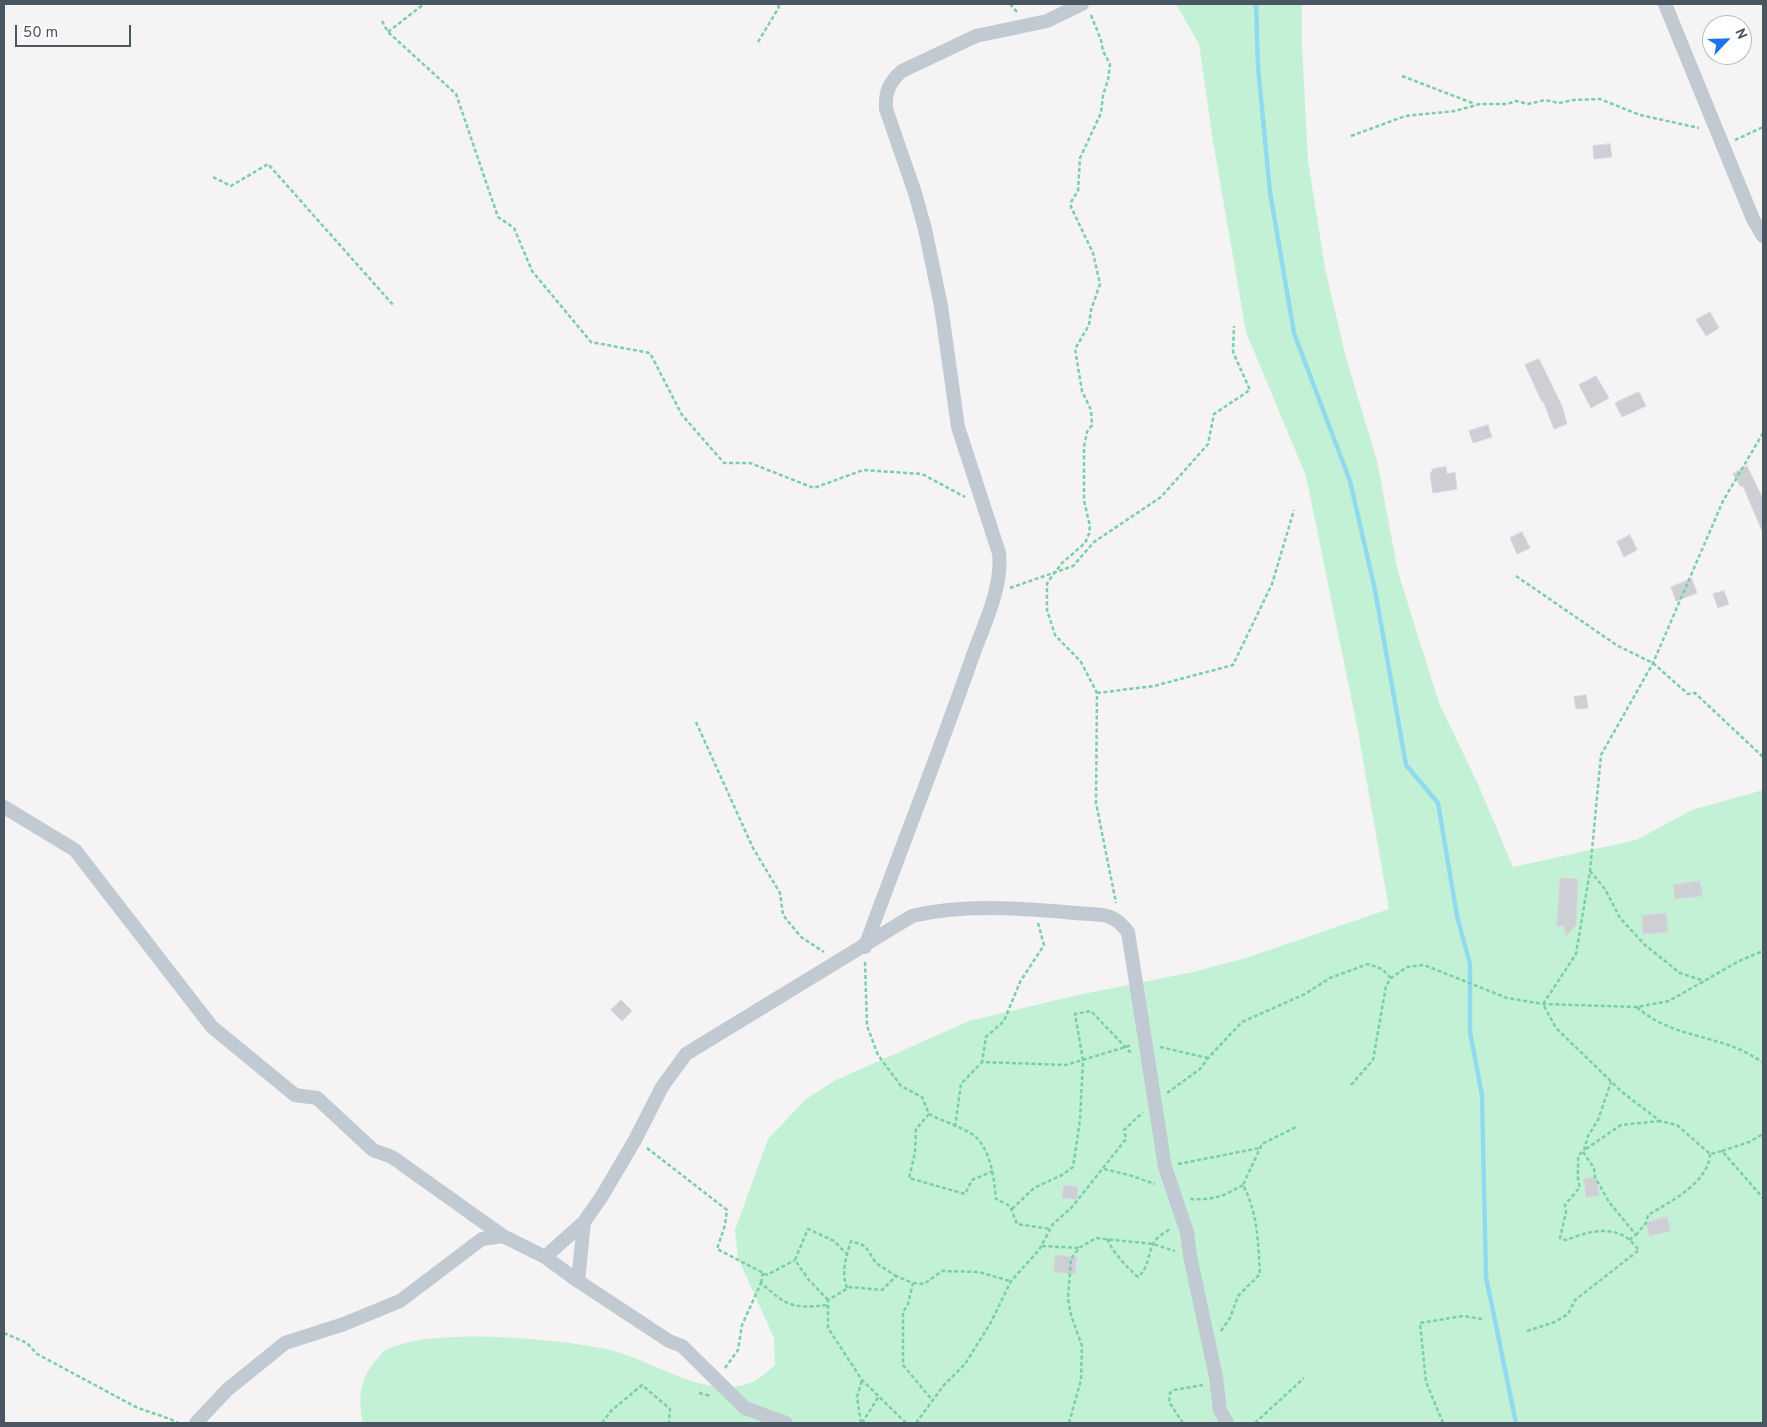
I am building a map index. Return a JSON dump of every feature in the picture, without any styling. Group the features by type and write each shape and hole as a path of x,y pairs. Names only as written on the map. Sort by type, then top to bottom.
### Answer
{"street":[{"path":"1665,4 1753,219 1763,236"},
{"path":"865,947 954,710 1000,572 999,553 958,427 941,306 925,229 915,193 886,109 885,98 888,87 902,70 976,36 1047,21 1086,8"},
{"path":"4,807 75,850 212,1027 295,1095 317,1098 373,1150 392,1157 503,1236 546,1257 578,1281 669,1341 684,1348 745,1408 786,1423"},
{"path":"546,1257 584,1222 635,1140 662,1086 686,1054 865,947 912,916 937,910 1035,910 1108,916 1120,922 1128,932 1148,1070 1165,1167 1187,1232 1190,1256 1212,1352 1220,1410 1227,1423"},
{"path":"578,1281 584,1222"},
{"path":"196,1423 227,1390 285,1343 344,1324 400,1301 482,1239 503,1236"}],"path":[{"path":"388,32 424,4"},
{"path":"758,42 779,7 777,4"},
{"path":"1086,8 1110,64 1101,113 1080,158 1078,191 1071,202 1071,207 1093,253 1100,284 1091,310 1089,325 1074,349 1082,391 1091,410 1092,426 1087,432 1084,447 1084,491 1090,526 1085,543 1055,572 1048,584 1046,610 1055,635 1081,662 1097,693 1096,803 1120,922"},
{"path":"382,21 388,32 456,94 498,217 514,228 532,271 591,342 650,353 682,415 724,463 750,463 814,488 863,470 922,474 972,501 982,503"},
{"path":"1402,76 1477,105"},
{"path":"1351,136 1405,116 1454,111 1477,105 1507,104 1516,101 1528,104 1545,100 1559,103 1573,100 1600,99 1640,115 1721,139 1763,127"},
{"path":"213,177 231,186 268,164 394,306"},
{"path":"994,593 1073,566 1094,542 1161,496 1208,444 1214,414 1250,390 1233,352 1234,326"},
{"path":"1543,1004 1576,954 1590,872 1601,755 1653,663 1723,501 1763,433"},
{"path":"1097,693 1154,686 1233,665 1272,584 1294,510"},
{"path":"1516,576 1618,646 1653,663 1688,694 1695,693 1763,757"},
{"path":"696,722 753,848 780,893 783,915 800,937 824,952 832,951"},
{"path":"1590,872 1606,889 1620,918 1645,945 1680,973 1704,982"},
{"path":"955,1126 960,1084 982,1062 986,1037 1004,1021 1020,982 1044,945 1035,910"},
{"path":"865,947 867,1026 878,1055 901,1086 922,1097 929,1114 973,1135 988,1157 996,1199 1010,1206 1017,1224 1050,1229"},
{"path":"1351,1085 1373,1060 1386,986 1391,978 1407,967 1424,964 1507,998 1543,1004 1637,1007 1669,1001 1763,951"},
{"path":"916,1423 932,1400 965,1364 990,1324 1011,1281 1042,1246 1050,1229 1072,1207 1104,1169 1126,1139 1124,1130 1144,1111 1200,1069 1242,1022 1305,994 1330,978 1368,964 1382,969 1391,978"},
{"path":"1543,1004 1556,1028 1611,1082 1660,1121"},
{"path":"1637,1007 1649,1018 1686,1033 1739,1049 1763,1062"},
{"path":"1012,1209 1034,1188 1062,1175 1073,1167 1080,1120 1083,1060 1075,1014 1091,1010 1148,1070"},
{"path":"982,1062 1066,1065 1126,1047 1145,1044 1208,1058"},
{"path":"1611,1082 1598,1120 1588,1136 1584,1151 1594,1168 1594,1177 1609,1202 1636,1234"},
{"path":"929,1114 916,1129 909,1178 964,1194 972,1180 992,1171"},
{"path":"1527,1331 1555,1322 1568,1314 1575,1300 1639,1250 1628,1240 1625,1236 1605,1231 1586,1232 1566,1240 1560,1238 1566,1212 1565,1205 1580,1187 1576,1175 1579,1167 1578,1156 1621,1125 1660,1121 1677,1125 1710,1154 1710,1162 1702,1175 1666,1204 1648,1215 1646,1223 1628,1240"},
{"path":"1107,1239 1119,1258 1138,1277 1144,1273 1153,1244 1158,1237 1171,1228 1178,1209 1186,1198 1205,1201 1229,1193 1243,1184 1262,1144 1296,1127"},
{"path":"1710,1154 1749,1142 1763,1134"},
{"path":"635,1140 727,1210 725,1225 717,1249 767,1275 795,1260 808,1229 834,1242 847,1254"},
{"path":"1165,1167 1260,1148"},
{"path":"1722,1151 1763,1198"},
{"path":"1104,1169 1130,1174 1173,1192"},
{"path":"1212,1352 1219,1334 1230,1318 1238,1296 1260,1274 1256,1222 1251,1200 1243,1184"},
{"path":"1069,1423 1081,1380 1082,1346 1071,1315 1068,1299 1071,1259 1079,1248 1096,1238 1153,1244 1190,1256"},
{"path":"847,1288 844,1278 851,1240 865,1246 876,1263 896,1276 913,1283 924,1284 942,1271 979,1272 1011,1281"},
{"path":"1042,1246 1079,1248"},
{"path":"795,1260 808,1279 828,1300 828,1328 862,1380 906,1423"},
{"path":"723,1386 723,1370 738,1350 742,1325 761,1283 763,1273"},
{"path":"828,1300 847,1288 860,1287 882,1290 896,1276"},
{"path":"761,1283 784,1303 804,1308 828,1305"},
{"path":"913,1283 908,1304 903,1312 902,1365 932,1400"},
{"path":"1443,1423 1426,1382 1420,1323 1463,1316 1482,1319"},
{"path":"4,1333 27,1343 37,1354 134,1406 150,1413 160,1414 178,1423"},
{"path":"1183,1423 1169,1402 1170,1394 1174,1390 1201,1386 1216,1377"},
{"path":"1254,1423 1304,1378"},
{"path":"862,1380 858,1397 862,1423"},
{"path":"602,1423 611,1411 642,1385 670,1409 669,1423"},
{"path":"862,1423 879,1396"}],"green space":[{"path":"1176,4 1302,4 1302,46 1308,161 1325,268 1346,358 1377,461 1398,572 1439,703 1477,782 1513,867 1636,840 1692,810 1763,790 1763,1423 363,1423 361,1390 370,1367 386,1350 406,1343 432,1338 463,1336 495,1337 585,1345 622,1353 695,1382 734,1387 753,1382 775,1365 774,1338 738,1258 735,1230 768,1139 806,1099 834,1081 969,1021 1078,995 1193,972 1246,958 1389,909 1358,731 1306,476 1246,332 1213,141 1199,44"}],"building":[{"path":"1610,144 1612,157 1594,159 1593,146"},
{"path":"1710,312 1719,328 1706,336 1696,320"},
{"path":"1539,359 1562,406 1567,424 1554,429 1543,401 1525,365"},
{"path":"1596,376 1609,398 1591,408 1579,385"},
{"path":"1639,392 1646,406 1622,417 1615,403"},
{"path":"1488,425 1492,437 1473,443 1469,431"},
{"path":"1747,466 1763,499 1763,533 1743,486 1741,487 1733,474"},
{"path":"1446,467 1447,474 1455,472 1457,489 1433,493 1430,474 1433,469"},
{"path":"1522,532 1530,548 1517,554 1510,538"},
{"path":"1630,535 1637,550 1624,557 1617,542"},
{"path":"1692,579 1697,593 1676,601 1671,587"},
{"path":"1724,591 1729,604 1718,608 1713,594"},
{"path":"1586,695 1588,708 1576,709 1574,697"},
{"path":"1560,878 1578,879 1576,925 1566,936 1564,925 1557,927"},
{"path":"1700,881 1703,896 1675,899 1673,885"},
{"path":"1666,913 1668,932 1643,934 1642,916"},
{"path":"621,1000 632,1011 622,1021 611,1010"},
{"path":"1596,1177 1599,1196 1586,1197 1584,1179"},
{"path":"1064,1185 1078,1187 1077,1200 1062,1198"},
{"path":"1667,1217 1671,1231 1649,1236 1646,1223"},
{"path":"1055,1255 1077,1257 1075,1274 1054,1272"}],"waterway":[{"path":"1256,4 1258,67 1270,192 1294,333 1350,481 1375,590 1406,765 1438,803 1457,916 1470,964 1470,1032 1482,1095 1486,1277 1516,1423"}]}
